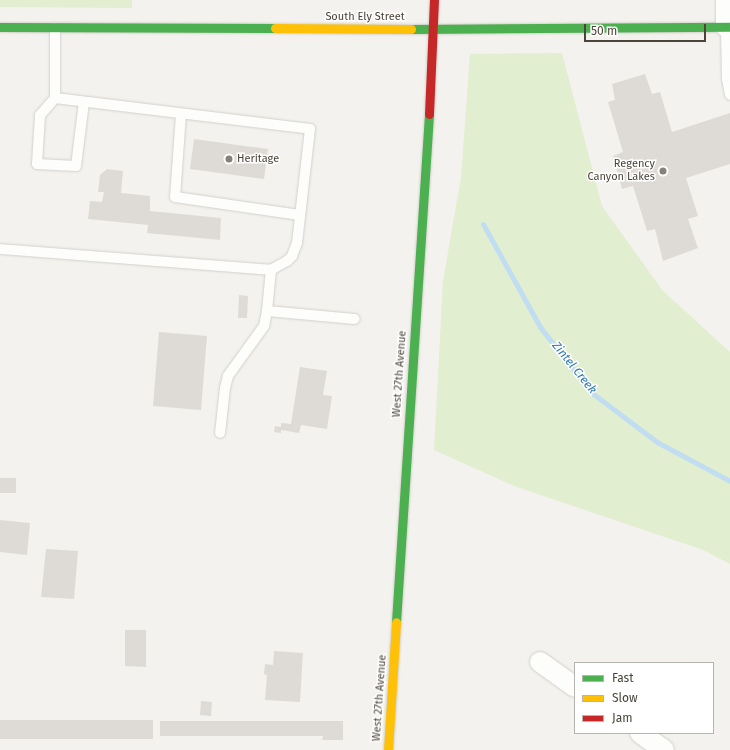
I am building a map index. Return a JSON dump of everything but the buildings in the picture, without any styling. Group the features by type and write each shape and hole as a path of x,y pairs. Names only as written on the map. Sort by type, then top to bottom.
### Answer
{"main road":[{"name":"West 27th Avenue","path":"388,750 433,54 434,0"},
{"name":"South Ely Street","path":"0,27 433,29 728,27"}],"street":[{"path":"726,0 728,27"},
{"path":"540,662 574,686"},
{"path":"641,734 664,750"}],"lane":[{"path":"728,27 730,95"},
{"path":"55,28 55,98 40,115 37,164 76,166 84,102"},
{"path":"0,249 272,270 287,261 292,256 297,243 310,129 55,98"},
{"path":"181,114 175,197 300,215"},
{"path":"220,433 225,388 228,376 264,326 272,270"},
{"path":"267,311 355,319"}],"green space":[{"path":"0,0 132,0 132,8 0,7"},
{"path":"562,53 602,206 663,291 730,352 730,564 703,550 514,486 434,450 443,281 461,177 470,54"}],"waterway":[{"name":"Zintel Creek","path":"483,224 540,327 592,393 657,442 730,481"}],"traffic: fast":[{"path":"0,27 275,28"},
{"path":"411,29 730,27"},
{"path":"396,622 429,114"}],"traffic: slow":[{"path":"275,28 411,29"},
{"path":"388,750 396,622"}],"traffic: jam":[{"path":"429,114 434,0"}],"place":[{"name":"Heritage","path":"229,159"},
{"name":"Regency Canyon Lakes","path":"663,171"}]}
